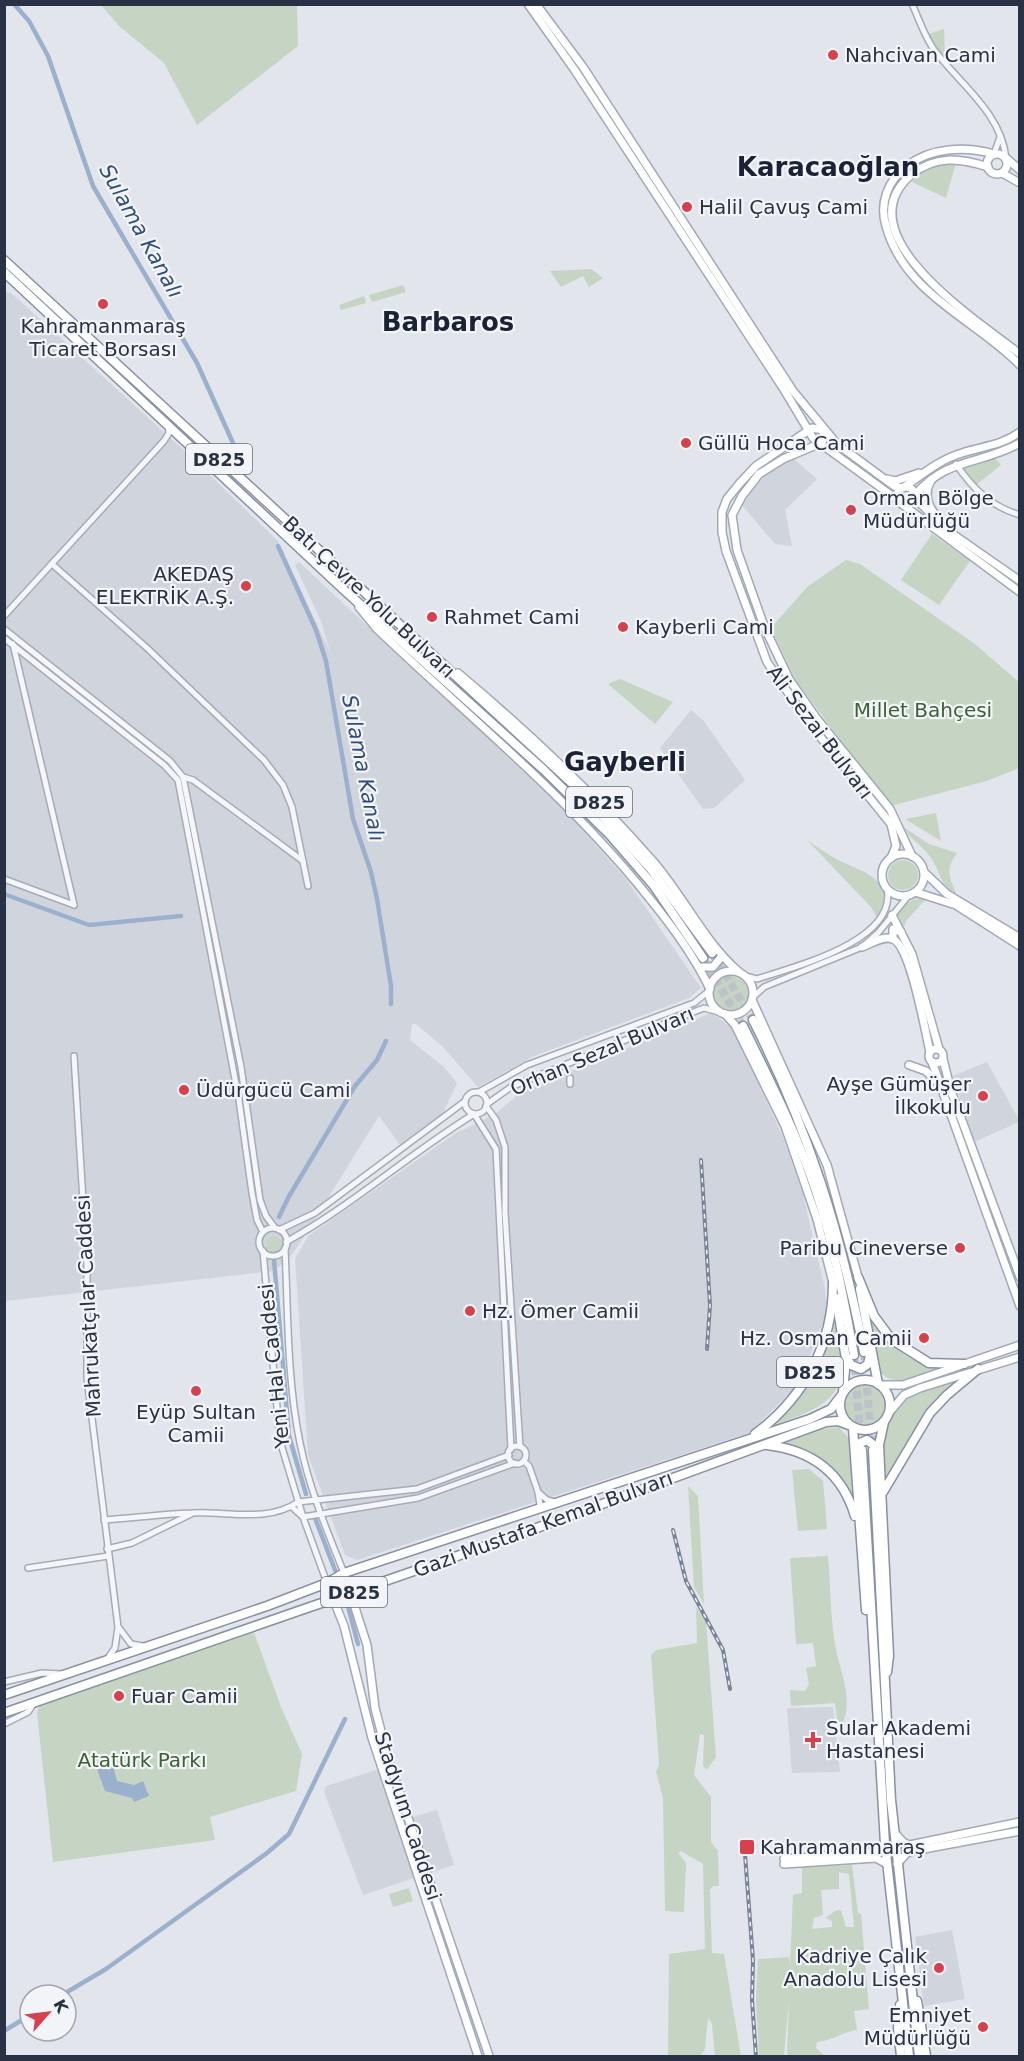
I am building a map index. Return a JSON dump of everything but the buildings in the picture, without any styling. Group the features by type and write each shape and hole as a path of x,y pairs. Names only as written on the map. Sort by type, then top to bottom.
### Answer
{"highway":[{"name":"Batı Çevre Yolu Bulvarı","path":"4,260 433,658 547,760 610,823 656,875 712,953"},
{"name":"Batı Çevre Yolu Bulvarı","path":"4,272 343,589 544,770 610,835 654,886 703,958"},
{"path":"743,1026 788,1121 817,1194 839,1274 851,1365 861,1369 868,1364 867,1352 828,1199 791,1101 753,1020"},
{"name":"D825","path":"858,1277 867,1352 879,1384"},
{"path":"858,1277 874,1316 891,1339 929,1363 964,1364"},
{"name":"D825","path":"833,1283 850,1355 842,1394"},
{"name":"D825","path":"747,1439 770,1423 800,1391 821,1350 830,1324 833,1283"},
{"path":"881,1498 884,1488 930,1413 978,1369"},
{"path":"909,2056 885,1844 875,1654 859,1450 851,1426 841,1414 842,1394 850,1384 859,1380 879,1384 888,1396 886,1418 876,1450 884,1687 894,1833 919,2056"},
{"name":"Gazi Mustafa Kemal Bulvarı","path":"4,1713 512,1537 703,1467 747,1439 825,1414 842,1394"},
{"path":"851,1426 870,1430 886,1418"},
{"name":"Gazi Mustafa Kemal Bulvarı","path":"4,1695 327,1583 344,1573 688,1461 763,1445 826,1422 838,1421 851,1426"},
{"path":"875,1654 864,1592 859,1532 859,1450 860,1443 867,1440 876,1450 881,1498 889,1656 884,1687"},
{"path":"763,1445 783,1447 808,1455 829,1470 849,1497 859,1532"},
{"path":"911,1985 916,1997 926,2056"},
{"path":"901,2056 898,2012 902,1999"}],"main road":[{"path":"528,4 574,69 788,395 808,431 1020,592"},
{"path":"536,4 583,67 793,391 824,430 854,459 880,477 903,488 912,489 915,496 942,525 1020,581"},
{"path":"1020,170 1001,154 978,150 947,150 914,162 895,177 888,189 884,201 884,220 894,250 922,287 1020,365"},
{"path":"988,167 988,161 994,154"},
{"path":"1002,172 1006,168 1006,158"},
{"path":"1020,183 1002,172 993,172 988,167 949,159 932,162 917,170 898,190 893,202 895,224 908,254 934,288 1020,354"},
{"path":"808,431 818,427 824,430"},
{"path":"821,443 824,430"},
{"name":"Ali Sezai Bulvarı","path":"808,431 756,466 740,483 727,499 722,512 722,532 731,565 767,662 808,723 891,824 896,846 891,858"},
{"path":"880,477 896,481 961,453 1003,443 1020,432"},
{"name":"Ali Sezai Bulvarı","path":"821,443 783,459 759,474 742,495 732,515 737,550 764,626 789,679 818,720 890,809 912,856"},
{"path":"901,503 910,505 915,496 936,475 956,464 1001,453 1020,443"},
{"path":"901,503 897,495 930,468"},
{"path":"936,475 929,482 926,499 942,525"},
{"name":"D825","path":"343,589 377,629 583,822 659,911 699,967 710,990 711,1003 735,1025 785,1126 817,1219 833,1283"},
{"name":"D825","path":"433,658 448,665 502,711 591,794 654,863 722,956 752,985 753,998 827,1165 858,1277"},
{"path":"1020,938 932,883 923,872 919,862 912,856 901,854 891,858 882,873 887,888 896,894 912,893 956,905 1020,946"},
{"path":"912,893 923,881 923,872"},
{"path":"892,915 912,954 939,1049 943,1053 951,1091 1020,1277"},
{"path":"893,939 892,929 897,929 903,934"},
{"path":"862,947 884,938 893,939 901,946 911,972 930,1052 929,1057 1020,1306"},
{"path":"699,967 713,967 722,956"},
{"path":"710,990 720,974 742,974"},
{"path":"722,1013 743,1012 753,998"},
{"path":"930,1052 939,1049"},
{"path":"932,1062 938,1063 943,1059"},
{"path":"909,1065 926,1071 939,1084"},
{"path":"879,1384 903,1385 1020,1345"},
{"path":"886,1418 904,1395 1020,1357"},
{"name":"Stadyum Caddesi","path":"344,1573 352,1592 367,1645 366,1652 375,1708 389,1762 489,2056"},
{"name":"Stadyum Caddesi","path":"327,1583 351,1653 372,1738 478,2056"},
{"path":"351,1653 366,1652"},
{"path":"894,1833 904,1843 910,1845 1020,1822"},
{"path":"897,1863 907,1853 913,1851 1020,1831"},
{"path":"885,1844 874,1852 784,1862 876,1858 887,1864"}],"street":[{"path":"912,4 933,49 987,110 1000,137 1006,158"},
{"path":"994,154 1000,137"},
{"path":"4,616 164,441 169,433 166,422"},
{"path":"956,464 977,493 1002,510 1020,515"},
{"path":"52,564 147,648 264,760 283,785 292,807 308,886"},
{"path":"4,629 170,761 183,777 242,1077 260,1200 266,1216 285,1236 286,1245"},
{"path":"4,879 74,905 13,645 14,637"},
{"path":"4,638 164,765 178,780 235,1080 257,1220 262,1232 259,1241 263,1251"},
{"path":"183,777 193,780 303,861"},
{"path":"742,974 757,979 767,976 852,943 868,934 880,921 888,906 887,888"},
{"path":"753,998 764,987 862,947 912,893"},
{"name":"Orhan Sezal Bulvarı","path":"262,1232 277,1229 315,1213 464,1102 469,1093 479,1092 527,1065 694,1003 710,990"},
{"name":"Orhan Sezal Bulvarı","path":"263,1251 275,1255 286,1245 329,1218 433,1139 483,1111 487,1105 511,1087 704,1008 722,1013"},
{"name":"Mahrukatçılar Caddesi","path":"74,1056 87,1265 87,1378 118,1627 115,1648 106,1661"},
{"name":"Orhan Sezal Bulvarı","path":"479,1092 484,1095 487,1105"},
{"path":"464,1102 496,1149 510,1452 515,1463"},
{"path":"487,1105 496,1120 505,1148 506,1224 520,1447 525,1451 524,1461"},
{"path":"496,1149 505,1148"},
{"name":"Yeni Hal Caddesi","path":"286,1245 298,1432 319,1513 344,1573"},
{"name":"Yeni Hal Caddesi","path":"263,1251 280,1441 298,1502 327,1583"},
{"path":"104,1520 194,1512 257,1514 292,1507 298,1502 417,1489 520,1447"},
{"path":"292,1507 303,1517 418,1498 524,1461"},
{"path":"524,1461 529,1466 538,1492 540,1505 537,1510"},
{"path":"538,1492 548,1500 560,1502"},
{"path":"28,1568 108,1553 194,1512"},
{"path":"118,1627 131,1644 148,1646"},
{"name":"Gazi Mustafa Kemal Bulvarı","path":"4,1682 42,1673 63,1674"},
{"name":"Gazi Mustafa Kemal Bulvarı","path":"4,1724 28,1712 34,1703"}],"shaded area":[{"path":"4,292 11,293 188,454 278,541 330,652 321,621 295,565 299,562 562,807 626,879 701,988 689,998 534,1056 478,1087 443,1047 416,1024 412,1024 410,1040 444,1067 457,1083 443,1113 400,1145 379,1116 300,1243 291,1256 274,1271 5,1301"},
{"path":"794,459 817,479 785,510 792,546 775,544 741,504 759,481 774,468"},
{"path":"691,710 703,720 745,780 714,808 703,809 660,748"},
{"path":"711,1013 734,1029 783,1137 803,1194 825,1289 827,1312 798,1385 749,1433 357,1560 345,1555 308,1455 295,1259 308,1236 456,1133 494,1115 521,1092"},
{"name":"Ayşe Gümüşer İlkokulu","path":"987,1062 1019,1120 1017,1123 974,1142 953,1076"},
{"name":"Sular Akademi Hastanesi","path":"833,1707 840,1772 792,1773 787,1708"},
{"path":"395,1764 413,1817 437,1810 454,1865 363,1895 324,1792 326,1786"},
{"name":"Kadriye Çalık Anadolu Lisesi","path":"952,1930 965,1999 924,2006 915,1937"}],"green space":[{"path":"101,5 297,5 298,46 197,125 164,63 119,26"},
{"path":"944,29 945,55 942,55 928,34"},
{"path":"951,162 956,163 946,198 912,182 915,177 929,168"},
{"path":"591,269 603,278 589,287 583,276 561,287 550,271"},
{"path":"403,285 406,292 372,302 369,295"},
{"path":"364,296 366,303 341,310 339,305"},
{"path":"994,457 1001,465 976,485 963,469 963,465"},
{"path":"932,534 970,561 939,605 901,580"},
{"name":"Millet Bahçesi","path":"846,560 860,564 975,644 1019,682 1019,768 987,781 894,805 885,799 796,681 771,628 807,587"},
{"path":"620,679 673,702 655,724 608,684"},
{"path":"936,813 941,841 905,819"},
{"path":"902,826 929,844 957,853 949,870 957,896 942,881 928,854"},
{"path":"806,839 834,858 875,879 887,902 878,919 871,907"},
{"path":"903,860 914,864 918,875 914,886 903,890 892,886 888,875 892,864"},
{"path":"927,898 906,921 904,927 898,915 903,907 913,900"},
{"path":"730,976 743,982 749,995 743,1008 730,1014 717,1008 711,995 717,982"},
{"path":"274,1236 282,1244 274,1252 266,1244"},
{"path":"865,1299 877,1325 893,1346 914,1360 942,1368 908,1380 891,1379 884,1375 877,1368"},
{"path":"834,1310 842,1371 838,1385 831,1396 819,1406 776,1424 809,1381"},
{"path":"962,1377 938,1400 885,1481 885,1435 888,1420 895,1409 905,1400 920,1392"},
{"path":"864,1383 873,1384 880,1389 885,1396 885,1414 880,1421 873,1426 864,1427 855,1426 848,1421 843,1414 842,1405 843,1396 848,1389 855,1384"},
{"path":"839,1427 852,1442 854,1497 826,1464 807,1451 781,1444 823,1429"},
{"path":"809,1469 823,1481 827,1529 798,1531 792,1470"},
{"path":"688,1486 698,1496 704,1604 694,1587"},
{"path":"828,1556 833,1630 847,1700 845,1718 841,1726 838,1726 835,1703 791,1706 790,1690 805,1691 809,1684 806,1668 816,1666 813,1643 796,1644 790,1558"},
{"path":"696,1607 706,1621 716,1757 707,1770 703,1766 704,1735 700,1734 694,1775 711,1797 711,1842 718,1851 719,1886 713,1886 710,1890 712,1953 724,1954 741,2056 715,2056 712,2024 708,2018 705,2049 700,2056 668,2056 669,1954 705,1949 703,1864 681,1851 678,1853 686,1863 684,1912 665,1911 663,1798 656,1772 659,1764 651,1655 656,1650 697,1643"},
{"name":"Atatürk Parkı","path":"252,1627 281,1707 302,1754 296,1791 210,1817 215,1840 53,1862 37,1713 40,1703"},
{"path":"852,1865 858,1913 861,1914 869,2009 854,2011 857,2030 817,2042 816,2048 825,2056 787,2056 789,2000 784,2056 759,2056 756,2002 758,1959 789,1957 790,1966 793,1895 802,1893 802,1867","holes":["839,1872 849,1874 854,1927 846,1927 841,1910 825,1918 832,1921 832,1927 812,1929 814,1918 823,1915 821,1890 839,1889"]},
{"path":"409,1888 413,1901 393,1907 389,1894"}],"water":[{"path":"111,1758 117,1781 134,1785 143,1781 149,1796 134,1802 132,1798 105,1791 95,1764"}],"waterway":[{"name":"Sulama Kanalı","path":"14,4 29,21 48,56 93,186 197,363 246,472"},
{"name":"Sulama Kanalı","path":"278,546 316,630 326,661 353,819 371,872 377,899 391,986 391,1004"},
{"path":"4,894 89,925 181,916"},
{"name":"Sulama Kanalı","path":"279,1217 355,1086 377,1060 386,1041"},
{"path":"274,1260 289,1436 306,1494"},
{"path":"315,1518 335,1570"},
{"path":"346,1599 358,1644"},
{"path":"78,1986 106,1969 267,1853 289,1834 345,1719"},
{"path":"4,2031 18,2022"}],"tunnel":[{"path":"712,953 753,1020"},
{"path":"703,958 743,1026"},
{"path":"864,1352 872,1447"},
{"path":"854,1355 861,1447"}],"railway":[{"path":"701,1160 710,1305 707,1349"},
{"path":"673,1530 686,1581 723,1650 730,1689"},
{"path":"744,1841 753,1960 752,2000 756,2056"}],"place":[{"name":"Nahcivan Cami","path":"833,55"},
{"name":"Halil Çavuş Cami","path":"687,207"},
{"name":"Kahramanmaraş Ticaret Borsası","path":"103,304"},
{"name":"Güllü Hoca Cami","path":"686,443"},
{"name":"Orman Bölge Müdürlüğü","path":"851,510"},
{"name":"AKEDAŞ ELEKTRİK A.Ş.","path":"246,586"},
{"name":"Rahmet Cami","path":"432,617"},
{"name":"Kayberli Cami","path":"623,627"},
{"name":"Üdürgücü Cami","path":"184,1090"},
{"name":"Ayşe Gümüşer İlkokulu","path":"983,1096"},
{"name":"Paribu Cineverse","path":"960,1248"},
{"name":"Hz. Ömer Camii","path":"470,1311"},
{"name":"Hz. Osman Camii","path":"924,1338"},
{"name":"Eyüp Sultan Camii","path":"196,1391"},
{"name":"Fuar Camii","path":"119,1696"},
{"name":"Sular Akademi Hastanesi","path":"813,1740"},
{"name":"Kahramanmaraş","path":"747,1847"},
{"name":"Kadriye Çalık Anadolu Lisesi","path":"939,1968"},
{"name":"Emniyet Müdürlüğü","path":"983,2027"}],"district":[{"name":"Karacaoğlan","path":"828,167"},
{"name":"Barbaros","path":"448,322"},
{"name":"Gayberli","path":"625,762"}]}
